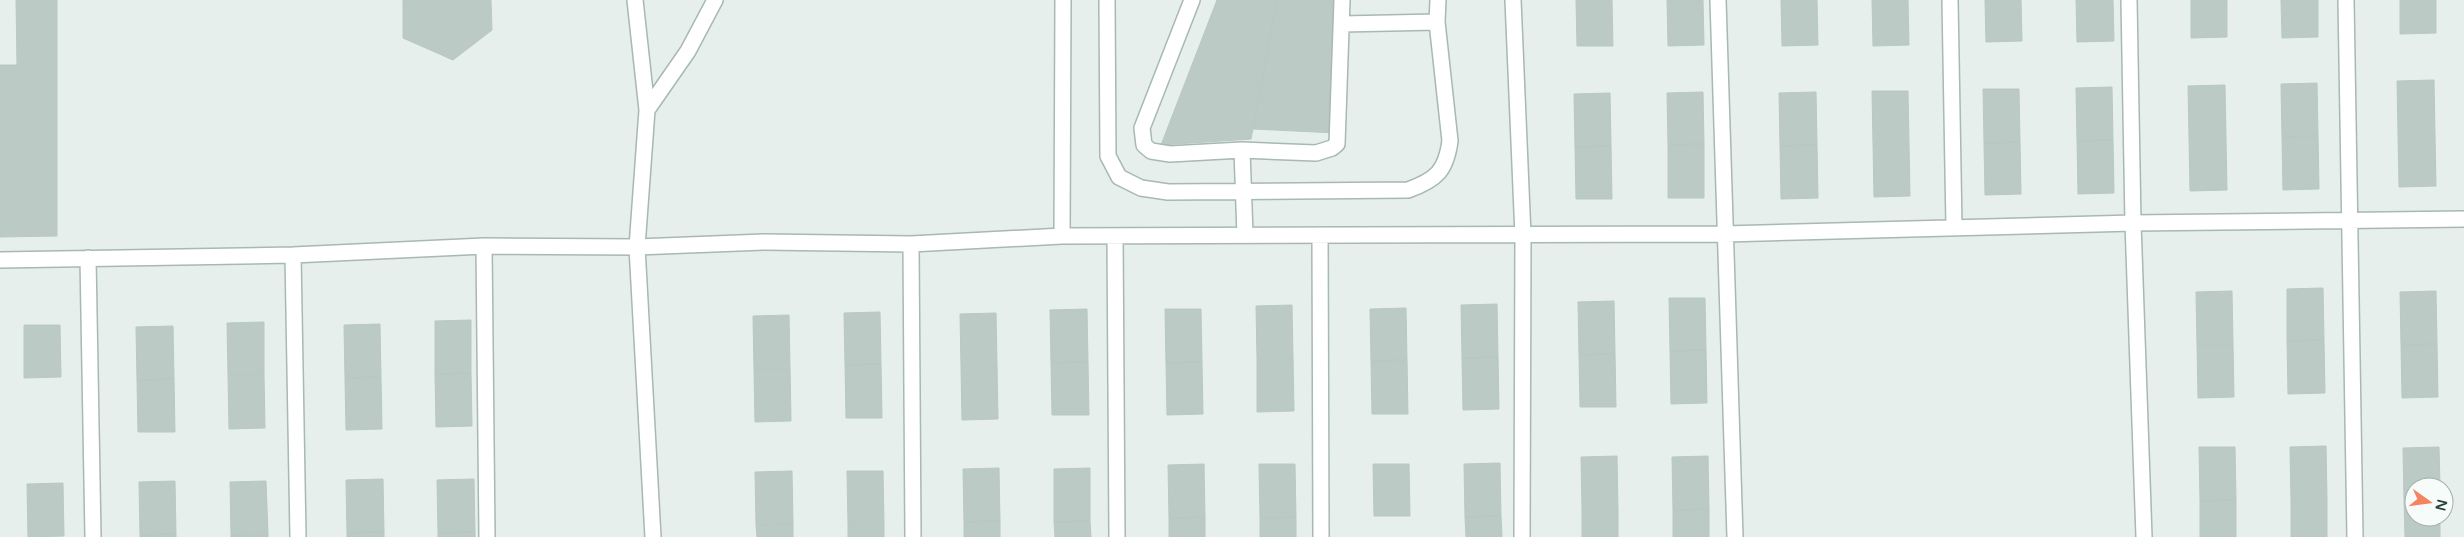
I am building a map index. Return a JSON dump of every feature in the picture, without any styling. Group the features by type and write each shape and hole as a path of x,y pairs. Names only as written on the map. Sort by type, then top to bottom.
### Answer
{"street":[{"path":"635,0 648,110 637,247 653,537"},
{"path":"648,110 688,51 715,0"},
{"path":"1062,236 1063,0"},
{"path":"1107,0 1108,156 1120,177 1141,188 1168,192 1408,190 1424,185 1438,176 1448,159 1450,141 1437,22 1438,0"},
{"path":"1192,0 1142,128 1144,146 1151,151 1170,154 1242,150 1316,153 1332,148 1337,144 1342,0"},
{"path":"1514,0 1523,236 1522,537"},
{"path":"1718,0 1735,537"},
{"path":"1950,0 1954,226"},
{"path":"2129,0 2133,223 2144,537"},
{"path":"2346,0 2354,537"},
{"path":"1342,24 1437,22"},
{"path":"1242,150 1245,235"},
{"path":"0,260 293,255 484,246 637,247 764,242 911,244 1062,236 1725,234 1954,226 2464,219"},
{"path":"1320,235 1320,537"},
{"path":"1115,236 1117,537"},
{"path":"911,244 913,537"},
{"path":"484,246 487,537"},
{"path":"293,255 298,537"},
{"path":"88,258 93,537"}],"building":[{"path":"16,0 57,0 57,236 0,237 0,65 17,65"},
{"path":"403,0 491,0 492,30 453,60 403,38"},
{"path":"1217,0 1277,0 1251,139 1161,145"},
{"path":"1277,0 1335,0 1336,133 1253,129"},
{"path":"1576,0 1612,0 1613,46 1577,46"},
{"path":"1667,0 1703,0 1704,45 1668,46"},
{"path":"1781,0 1817,0 1818,45 1782,46"},
{"path":"1872,0 1908,0 1909,45 1873,46"},
{"path":"1985,0 2021,0 2022,41 1986,42"},
{"path":"2076,0 2113,0 2114,41 2077,42"},
{"path":"2191,0 2227,0 2227,37 2191,38"},
{"path":"2281,0 2318,0 2318,37 2282,38"},
{"path":"2400,0 2436,0 2436,33 2400,34"},
{"path":"2434,80 2435,134 2398,134 2397,81"},
{"path":"2317,83 2318,136 2282,137 2281,84"},
{"path":"2225,85 2226,138 2189,138 2188,86"},
{"path":"2112,87 2113,140 2077,141 2076,88"},
{"path":"1983,89 2019,89 2020,142 1984,143"},
{"path":"1872,91 1908,91 1909,144 1873,144"},
{"path":"1703,92 1704,144 1668,145 1667,93"},
{"path":"1816,92 1817,145 1780,146 1779,93"},
{"path":"1610,93 1611,146 1575,147 1574,94"},
{"path":"2398,134 2435,134 2436,186 2399,187"},
{"path":"2318,136 2319,189 2283,190 2282,137"},
{"path":"2189,138 2226,138 2227,190 2190,191"},
{"path":"2113,140 2114,193 2078,194 2077,141"},
{"path":"2020,142 2021,194 1985,195 1984,143"},
{"path":"1704,144 1704,198 1668,198 1668,145"},
{"path":"1873,144 1909,144 1910,196 1874,197"},
{"path":"1817,145 1818,198 1781,199 1780,146"},
{"path":"1611,146 1612,199 1576,199 1575,147"},
{"path":"2323,288 2324,340 2287,341 2287,289"},
{"path":"2232,291 2233,345 2197,345 2196,292"},
{"path":"2436,291 2437,344 2401,345 2400,292"},
{"path":"1669,298 1705,298 1706,350 1670,351"},
{"path":"1614,301 1615,354 1579,355 1578,302"},
{"path":"1497,304 1498,357 1462,358 1461,305"},
{"path":"1292,305 1293,358 1257,358 1256,306"},
{"path":"1406,308 1407,360 1371,361 1370,309"},
{"path":"1087,309 1088,362 1051,363 1050,310"},
{"path":"1165,309 1201,309 1202,362 1166,363"},
{"path":"880,312 881,364 845,365 844,313"},
{"path":"996,313 997,366 961,366 960,314"},
{"path":"789,315 790,369 754,369 753,316"},
{"path":"471,320 471,373 435,374 435,321"},
{"path":"264,322 264,375 228,375 227,323"},
{"path":"380,324 381,377 345,378 344,325"},
{"path":"24,325 60,325 61,377 24,378"},
{"path":"173,326 174,379 137,380 136,327"},
{"path":"2324,340 2325,393 2288,394 2287,341"},
{"path":"2437,344 2438,397 2402,398 2401,345"},
{"path":"2197,345 2233,345 2234,397 2198,398"},
{"path":"1706,350 1707,403 1671,404 1670,351"},
{"path":"1615,354 1616,407 1580,407 1579,355"},
{"path":"1498,357 1499,409 1463,410 1462,358"},
{"path":"1257,358 1293,358 1294,411 1257,412"},
{"path":"1407,360 1408,414 1372,414 1371,361"},
{"path":"1088,362 1089,415 1052,415 1051,363"},
{"path":"1202,362 1203,414 1167,415 1166,363"},
{"path":"881,364 882,418 846,418 845,365"},
{"path":"961,366 997,366 998,419 962,420"},
{"path":"754,369 790,369 791,421 755,422"},
{"path":"471,373 472,426 436,427 435,374"},
{"path":"228,375 264,375 265,428 229,429"},
{"path":"381,377 382,429 346,430 345,378"},
{"path":"174,379 175,432 138,432 137,380"},
{"path":"2326,446 2327,500 2291,500 2290,447"},
{"path":"2199,447 2235,447 2236,500 2200,501"},
{"path":"2439,447 2440,477 2404,477 2404,500 2403,448"},
{"path":"1617,456 1618,510 1582,510 1581,457"},
{"path":"1708,456 1709,509 1673,510 1672,457"},
{"path":"1500,463 1501,516 1465,517 1464,464"},
{"path":"1204,464 1205,517 1169,518 1168,465"},
{"path":"1259,464 1295,464 1296,517 1260,518"},
{"path":"1373,464 1409,464 1410,516 1374,516"},
{"path":"999,468 1000,521 964,522 963,469"},
{"path":"1090,468 1090,521 1054,522 1054,469"},
{"path":"792,471 793,524 756,525 755,472"},
{"path":"847,471 883,471 884,524 848,524"},
{"path":"383,479 384,532 347,533 346,480"},
{"path":"474,479 475,532 438,533 437,480"},
{"path":"175,481 176,534 140,535 139,482"},
{"path":"266,481 268,534 231,535 230,482"},
{"path":"63,483 64,536 28,537 27,484"},
{"path":"2236,500 2236,537 2200,537 2200,501"},
{"path":"2291,500 2327,500 2327,537 2291,537"},
{"path":"1709,509 1709,537 1673,537 1673,510"},
{"path":"1582,510 1618,510 1618,537 1582,537"},
{"path":"1501,516 1502,537 1466,537 1465,517"},
{"path":"1205,517 1205,537 1169,537 1169,518"},
{"path":"1296,517 1296,537 1260,537 1260,518"},
{"path":"1000,521 1000,537 964,537 964,522"},
{"path":"1090,521 1091,537 1055,537 1054,522"},
{"path":"793,524 793,537 757,537 756,525"},
{"path":"848,524 884,524 884,537 848,537"},
{"path":"2405,527 2440,527 2440,537 2405,537"},
{"path":"384,532 384,537 347,537 347,533"},
{"path":"475,532 475,537 438,537 438,533"},
{"path":"176,534 176,537 140,537 140,535"},
{"path":"268,534 268,537 231,537 231,535"}]}
